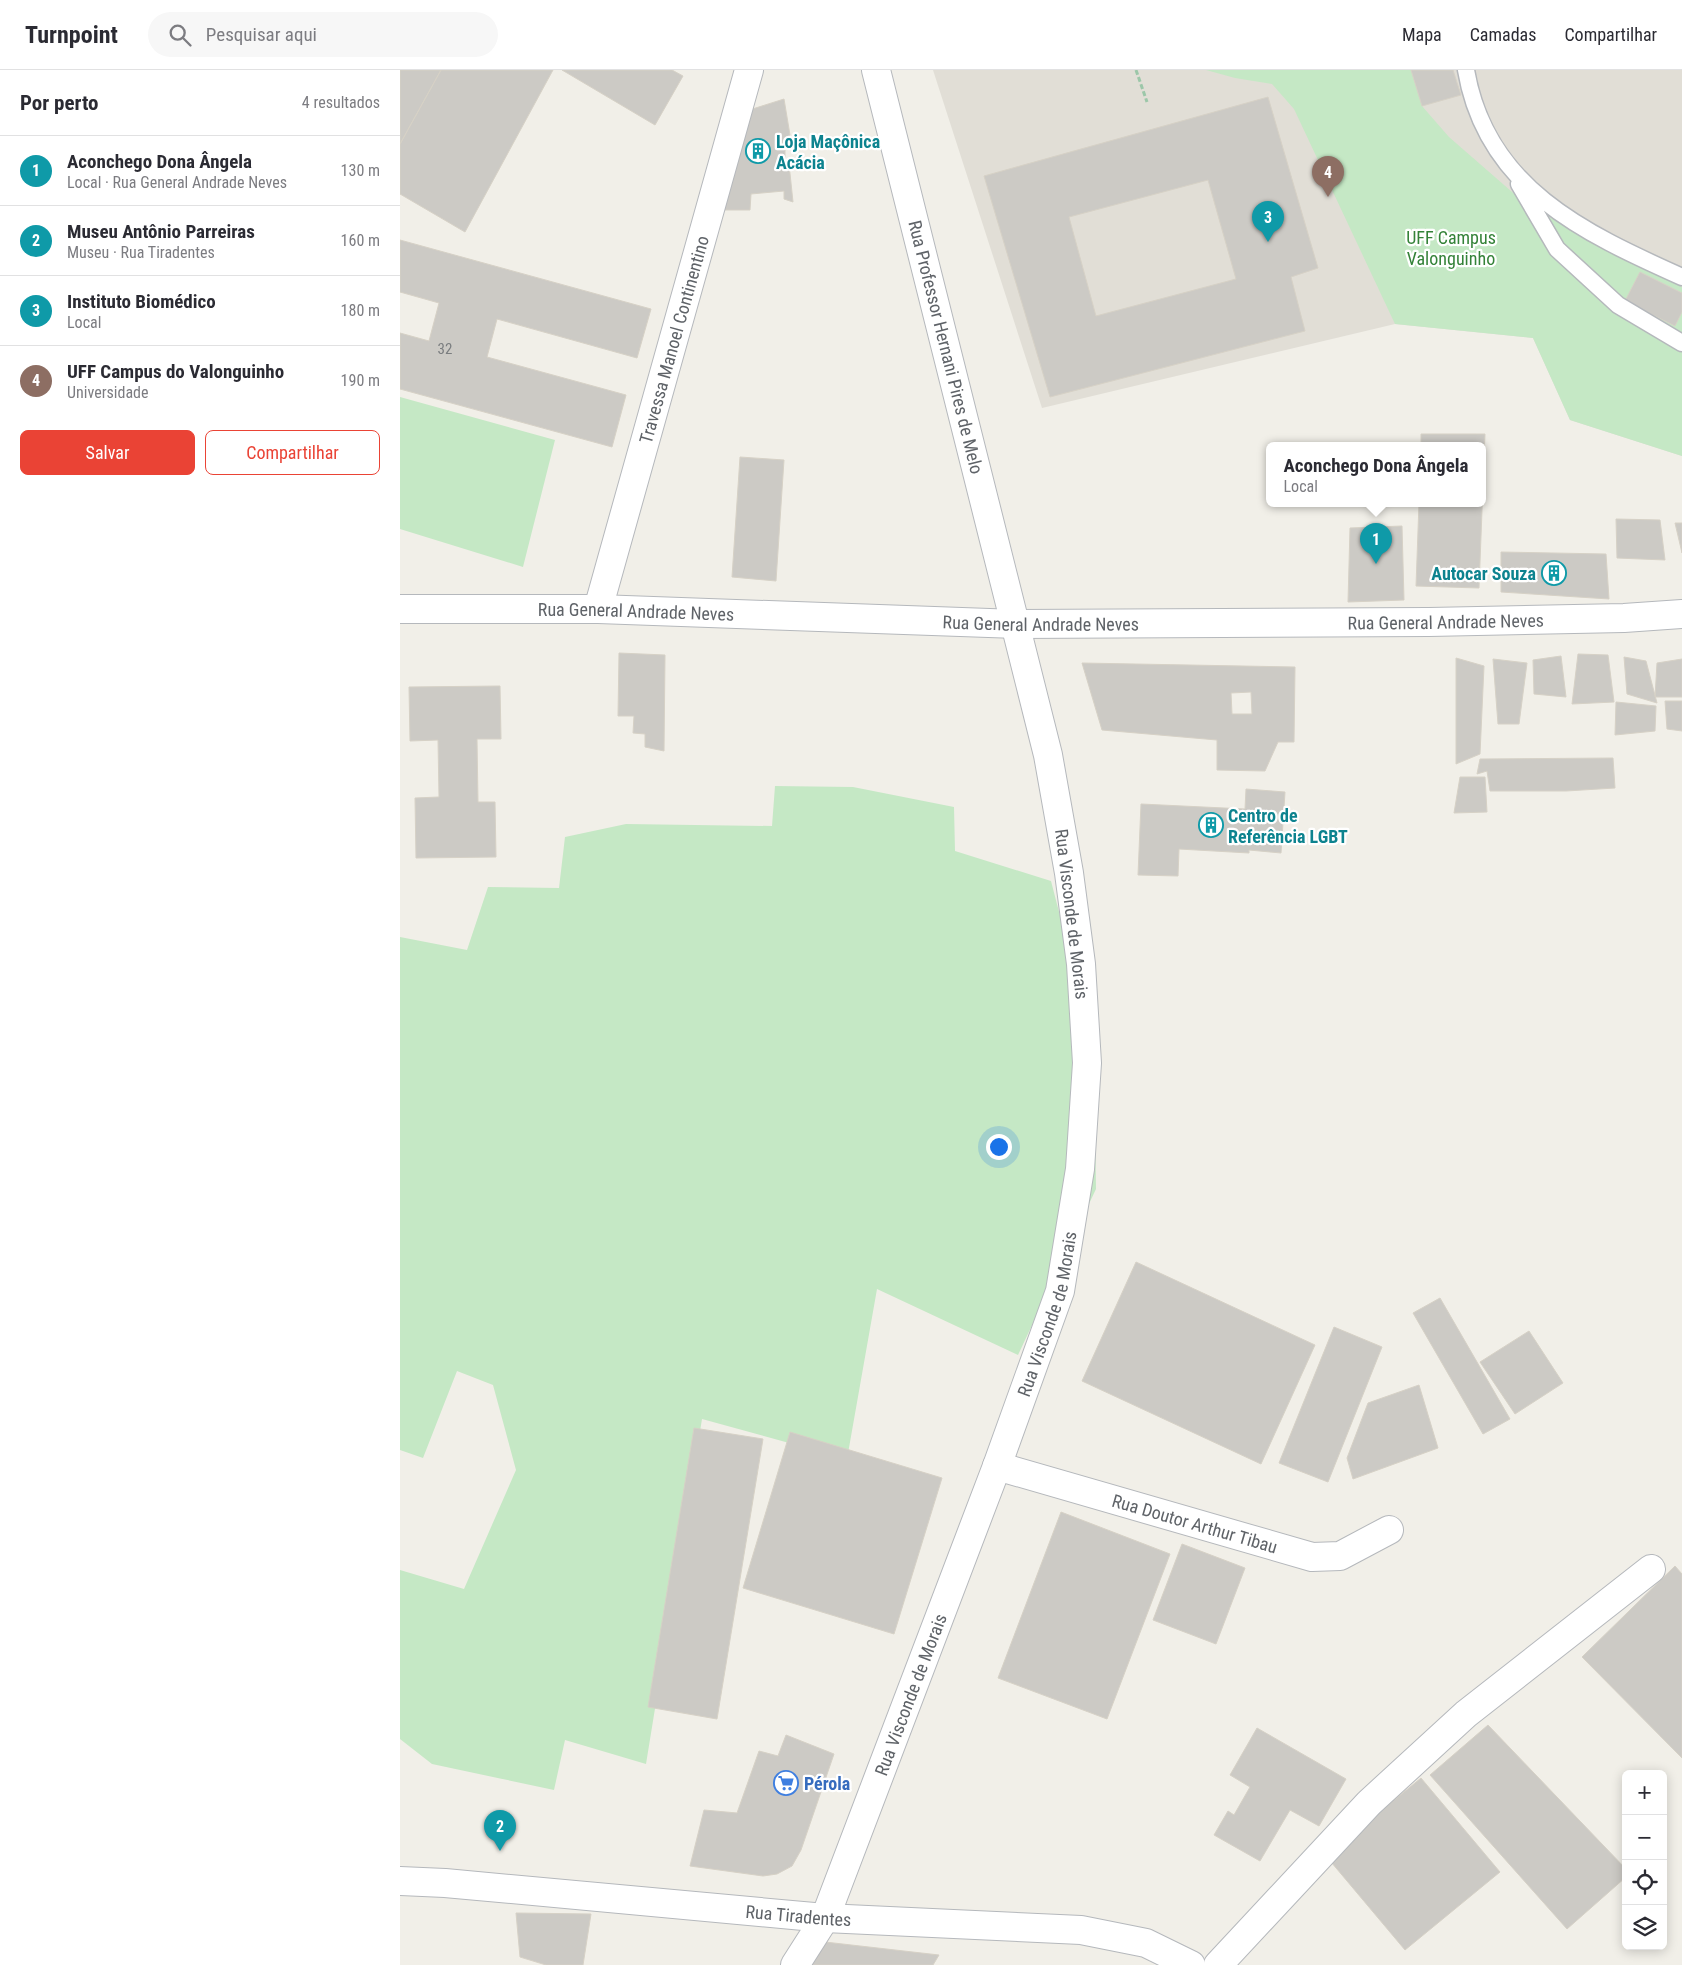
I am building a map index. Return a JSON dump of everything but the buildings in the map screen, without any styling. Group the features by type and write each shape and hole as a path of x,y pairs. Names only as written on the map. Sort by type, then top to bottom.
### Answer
{"street":[{"name":"Travessa Manoel Continentino","path":"598,609 749,70"},
{"name":"Rua Professor Hernani Pires de Melo","path":"876,70 1017,624"},
{"name":"Rua General Andrade Neves","path":"400,609 598,609 1017,624 1429,622 1624,618 1682,614"},
{"name":"Rua Visconde de Morais","path":"795,1965 825,1918 997,1466 1060,1291 1080,1169 1087,1063 1081,964 1069,873 1048,755 1017,624"},
{"name":"Rua Doutor Arthur Tibau","path":"997,1466 1312,1557 1340,1556 1389,1530"},
{"path":"1218,1965 1369,1804 1466,1714 1651,1569"},
{"name":"Rua Tiradentes","path":"400,1881 445,1883 825,1918 1081,1930 1146,1943 1191,1965"}],"lane":[{"path":"1466,70 1470,94 1488,135 1557,249 1618,305 1682,344"},
{"path":"1512,172 1547,204 1586,230 1624,251 1682,277"}],"path":[{"path":"1136,70 1147,102"}],"shaded area":[{"path":"933,70 1682,70 1682,456 1570,420 1533,338 1395,324 1042,408"}],"green space":[{"name":"UFF Campus Valonguinho","path":"1206,70 1411,70 1422,106 1449,137 1519,198 1577,234 1682,287 1682,456 1570,420 1533,338 1395,324 1294,109 1272,84 1235,78"},
{"path":"400,397 555,440 523,567 400,529"},
{"path":"775,786 853,787 954,807 955,851 1051,881 1094,1047 1096,1189 1018,1355 877,1289 847,1459 702,1419 646,1764 565,1740 554,1790 432,1764 400,1739 400,1570 464,1589 516,1470 493,1385 457,1371 423,1458 400,1450 400,937 467,950 488,887 559,888 565,837 626,824 772,826"}],"place":[{"name":"Loja Maçônica Acácia","path":"758,151"},
{"name":"UFF Campus do Valonguinho","path":"1328,197"},
{"name":"Instituto Biomédico","path":"1268,242"},
{"name":"Aconchego Dona Ângela","path":"1376,564"},
{"name":"Autocar Souza","path":"1554,573"},
{"name":"Centro de Referência LGBT","path":"1211,825"},
{"name":"Pérola","path":"786,1783"},
{"name":"Museu Antônio Parreiras","path":"500,1851"}]}
